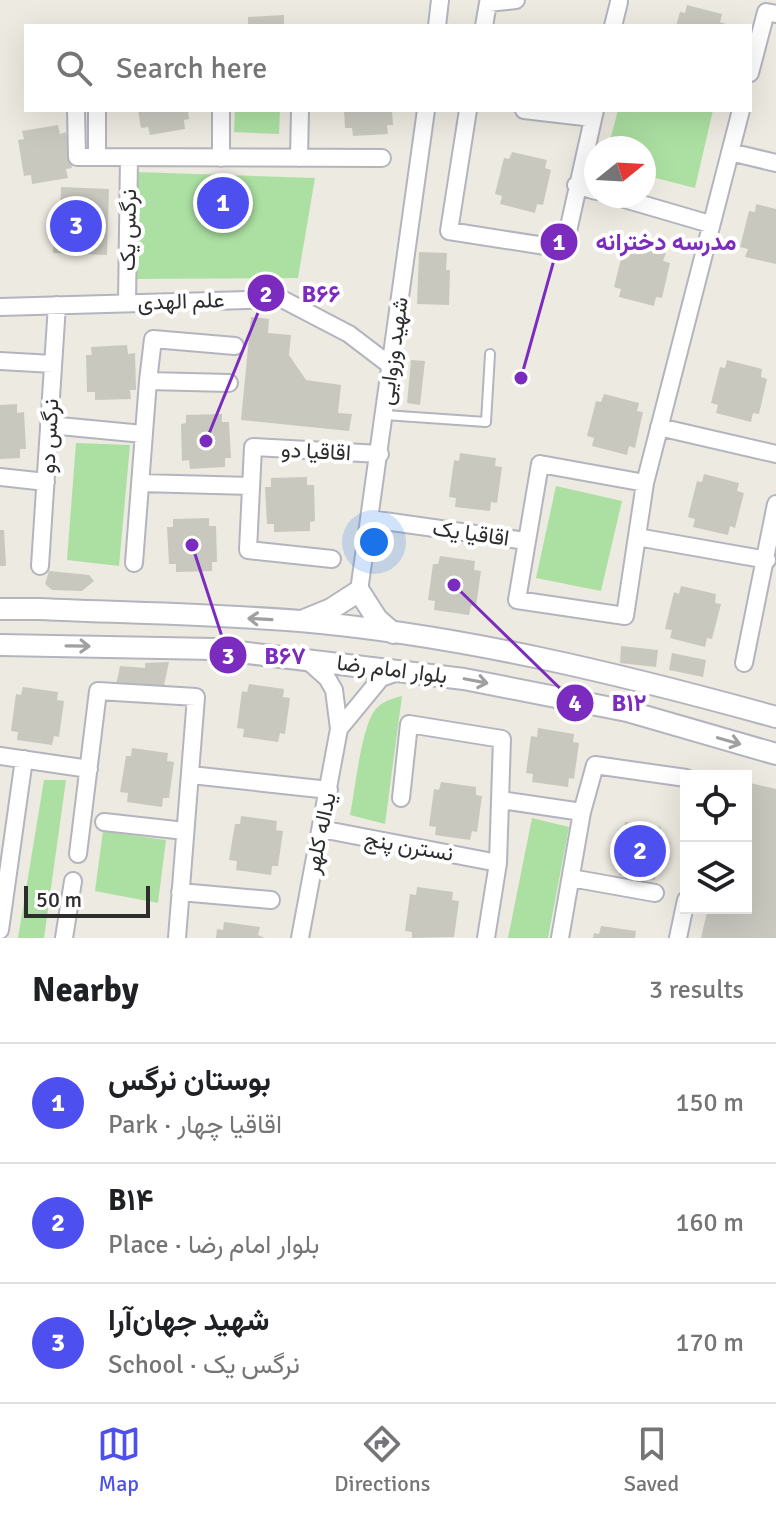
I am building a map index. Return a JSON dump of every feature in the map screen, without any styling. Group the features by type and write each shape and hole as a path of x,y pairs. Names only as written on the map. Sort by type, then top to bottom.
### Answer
{"street":[{"path":"437,24 440,0"},
{"path":"484,24 488,3 516,0"},
{"path":"614,24 619,2"},
{"path":"752,65 766,12 776,14"},
{"path":"76,112 77,157 382,158"},
{"path":"97,112 97,157"},
{"path":"221,112 221,158"},
{"path":"299,158 300,112"},
{"name":"شهید وزوایی","path":"359,591 426,112"},
{"path":"468,112 449,231 564,249 594,114 559,112"},
{"path":"645,483 540,464 517,600 625,616 645,483 740,112"},
{"path":"730,152 776,163"},
{"name":"نرگس یک","path":"127,303 129,158"},
{"path":"576,185 584,187"},
{"path":"655,208 710,224"},
{"name":"علم الهدی","path":"0,307 282,299 349,334 391,366"},
{"name":"نرگس دو","path":"40,566 57,305"},
{"path":"134,563 153,339 235,346"},
{"path":"0,361 53,364"},
{"path":"148,381 229,383"},
{"path":"49,425 143,434"},
{"path":"659,427 776,454"},
{"name":"اقاقیا دو","path":"251,486 253,447 380,454"},
{"path":"0,477 46,482"},
{"path":"140,483 251,486 248,550 332,559"},
{"path":"744,663 776,504"},
{"name":"اقاقیا یک","path":"370,519 526,541"},
{"path":"637,537 767,560"},
{"path":"301,621 331,609 359,591 377,619 393,633"},
{"name":"بلوار امام رضا","path":"0,609 301,621 393,633 635,678 776,717"},
{"name":"بلوار امام رضا","path":"0,645 214,649 402,670 627,711 776,754"},
{"name":"یداله کلهر","path":"300,938 339,729 334,690 327,678 305,658"},
{"path":"339,729 381,678 402,670"},
{"path":"78,854 98,691 196,697 177,938"},
{"path":"401,798 409,724 502,739 498,863 486,938"},
{"path":"0,756 89,769"},
{"path":"0,930 24,759"},
{"path":"560,938 582,812 595,765 680,777"},
{"path":"191,775 329,790"},
{"path":"501,800 582,812"},
{"path":"104,822 185,831"},
{"name":"نسترن پنج","path":"321,829 498,863"},
{"path":"571,878 655,893"},
{"path":"64,938 73,881"},
{"path":"180,892 271,900"},
{"path":"678,938 683,914"}],"lane":[{"path":"385,415 486,422 490,354"}],"green space":[{"path":"235,112 280,112 279,134 234,132"},
{"path":"617,112 713,112 695,188 656,178 656,136 611,136"},
{"path":"136,172 315,178 298,278 133,279"},
{"path":"76,443 130,445 119,566 67,560"},
{"path":"556,486 622,501 601,591 536,578"},
{"path":"402,696 385,824 350,815 362,745 370,719 381,704"},
{"path":"44,780 66,780 44,938 18,938"},
{"path":"532,818 569,827 548,938 508,938"},
{"path":"103,831 166,840 158,903 95,891"}],"building":[{"path":"687,5 722,14 720,22 726,24 677,24 680,12 685,13"},
{"path":"284,15 284,24 248,24 248,17"},
{"path":"138,112 188,112 189,119 184,120 185,129 150,135 148,127 141,128"},
{"path":"344,112 392,112 393,125 387,125 388,134 353,136 352,128 345,128"},
{"path":"58,125 60,134 66,132 72,168 66,169 68,178 32,184 31,175 24,176 18,140 24,139 22,131"},
{"path":"512,152 547,160 545,168 551,170 543,205 537,204 535,213 500,204 502,196 495,194 504,158 509,159"},
{"path":"61,187 109,189 107,255 53,253 54,215 60,216"},
{"path":"756,204 776,209 776,264 745,257 748,249 740,247 749,211 755,212"},
{"path":"630,244 666,253 663,261 670,263 662,298 656,297 654,306 619,297 621,289 614,287 623,251 628,252"},
{"path":"419,252 447,253 449,305 417,304"},
{"path":"251,317 269,319 268,333 291,335 289,355 306,380 341,385 338,413 352,414 349,431 241,420"},
{"path":"127,345 128,354 135,353 136,390 130,390 131,399 95,400 95,392 87,392 86,355 92,355 91,347"},
{"path":"411,360 425,361 420,405 407,403"},
{"path":"727,360 762,369 761,377 767,379 759,414 753,413 751,422 716,413 718,405 711,403 720,367 725,368"},
{"path":"604,394 639,403 637,411 643,412 635,448 629,446 627,455 592,446 594,438 587,436 596,401 601,402"},
{"path":"17,404 17,413 24,412 26,449 20,449 20,458 0,459 0,405"},
{"path":"222,414 222,422 229,422 231,458 225,458 225,467 190,469 189,460 182,461 181,424 186,423 186,415"},
{"path":"460,453 496,458 495,466 502,467 497,503 491,502 490,511 455,507 456,498 449,497 454,460 459,461"},
{"path":"704,474 739,483 737,491 744,493 735,528 730,526 728,535 693,527 695,519 688,517 697,481 702,482"},
{"path":"307,477 307,485 314,485 315,521 310,522 310,531 274,532 274,524 267,524 265,487 271,487 271,478"},
{"path":"209,518 209,526 216,526 217,562 212,562 212,571 176,572 176,564 169,564 167,527 173,527 173,519"},
{"path":"0,530 4,530 6,566 0,566"},
{"path":"440,556 475,561 474,570 481,571 476,606 471,606 469,615 434,610 435,601 428,600 433,564 438,564"},
{"path":"49,571 89,575 94,581 82,591 52,590 45,584"},
{"path":"681,586 716,594 715,603 721,604 712,639 707,638 705,647 670,638 672,630 665,629 674,592 679,594"},
{"path":"621,646 658,650 656,667 620,663"},
{"path":"672,653 706,660 703,677 669,670"},
{"path":"169,662 163,690 116,685 120,666 145,668 145,663"},
{"path":"249,684 284,689 283,697 290,698 285,734 280,733 278,742 243,737 244,729 237,728 242,691 247,692"},
{"path":"23,687 58,692 57,700 64,701 59,737 54,736 52,745 17,740 18,732 11,731 16,694 21,695"},
{"path":"538,728 574,734 573,742 579,743 574,779 569,778 568,787 532,782 533,774 526,773 531,736 537,737"},
{"path":"132,748 168,753 167,761 174,762 169,798 163,798 162,807 127,802 128,793 120,792 126,756 131,756"},
{"path":"441,782 476,787 476,795 482,796 477,832 472,831 470,840 435,835 436,827 429,826 434,789 439,790"},
{"path":"752,783 776,789 776,938 701,938 707,914 752,914"},
{"path":"241,816 277,821 276,830 283,831 278,866 272,866 271,875 236,870 237,861 229,860 235,824 240,824"},
{"path":"625,822 661,827 660,835 667,836 662,872 656,871 655,880 619,875 621,867 613,866 618,829 624,830"},
{"path":"417,887 453,892 452,900 459,901 454,937 412,938 412,932 405,931 410,894 416,895"},
{"path":"224,922 260,927 258,935 265,938 216,938 217,929 223,930"},
{"path":"601,926 636,931 635,938 593,938 594,933 599,934"}],"place":[{"name":"بوستان نرگس","path":"223,203"},
{"name":"شهید جهان‌آرا","path":"76,226"},
{"name":"مدرسه دخترانه","path":"521,378"},
{"name":"B۶۶","path":"206,441"},
{"name":"B۶۷","path":"192,545"},
{"name":"B۱۲","path":"454,585"},
{"name":"B۱۴","path":"640,851"}]}
